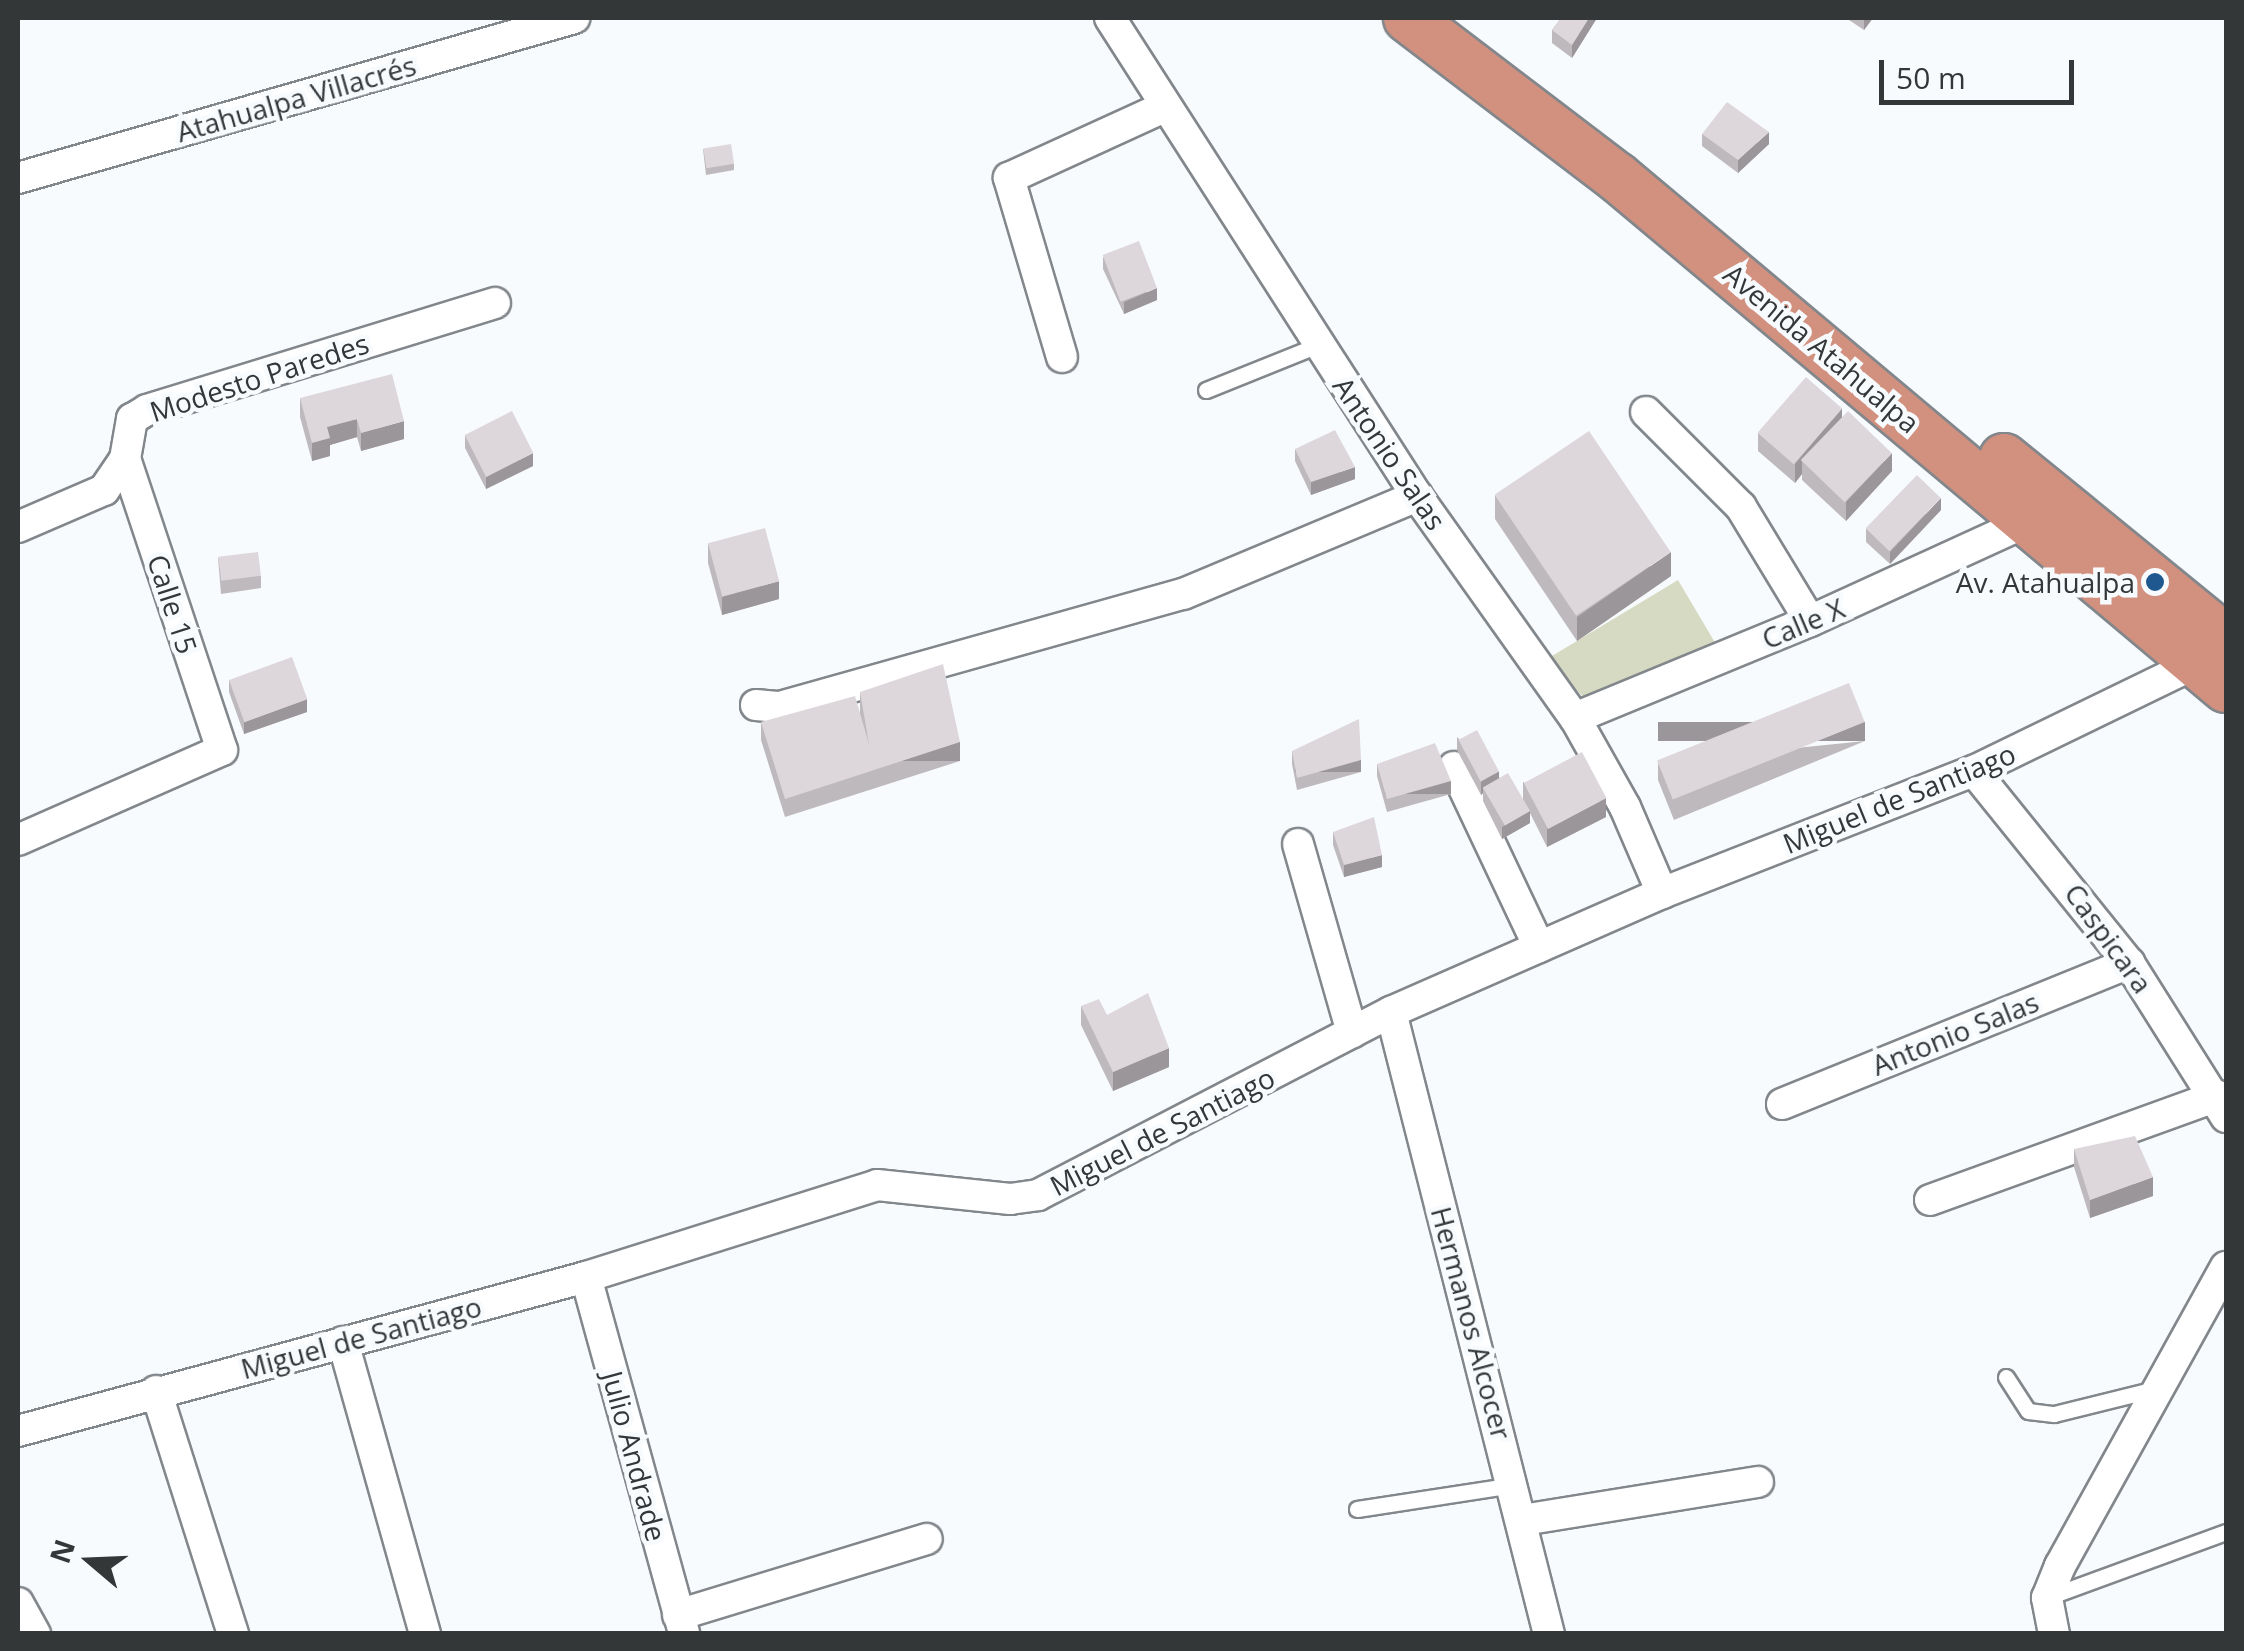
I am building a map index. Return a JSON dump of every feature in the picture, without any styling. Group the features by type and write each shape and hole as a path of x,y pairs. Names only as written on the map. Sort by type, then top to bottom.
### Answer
{"highway":[{"name":"Avenida Atahualpa","path":"1408,18 1617,176 2028,521 2216,663"},
{"name":"Avenida Atahualpa","path":"1463,18 2216,663"}],"street":[{"name":"Atahualpa Villacrés","path":"18,178 574,18"},
{"name":"Antonio Salas","path":"1110,18 1162,108 1416,496 1574,718 1625,807 1662,893"},
{"path":"1062,358 1009,178 1162,108"},
{"name":"Modesto Paredes","path":"18,526 104,490 125,458 125,434 147,410 495,303"},
{"path":"1646,412 1741,507 1810,622"},
{"name":"Calle 15","path":"18,840 222,750 125,458"},
{"path":"756,706 780,707 1183,594 1416,496"},
{"name":"Calle X","path":"1574,718 1810,622 2028,521"},
{"name":"Miguel de Santiago","path":"18,1431 586,1277 877,1185 1010,1199 1038,1195 1391,1012 1662,893 1974,771 2216,663"},
{"path":"1454,767 1539,948"},
{"name":"Caspicara","path":"1974,771 2129,963 2222,1106"},
{"path":"1298,844 1352,1032"},
{"name":"Antonio Salas","path":"1782,1104 2129,963"},
{"name":"Hermanos Alcocer","path":"1391,1012 1549,1634"},
{"path":"1930,1200 2222,1106"},
{"path":"2054,1634 2047,1598 2226,1266"},
{"name":"Julio Andrade","path":"586,1277 681,1624"},
{"path":"344,1342 425,1634"},
{"path":"156,1391 233,1634"},
{"path":"1523,1520 1758,1482"},
{"path":"681,1624 927,1539"},
{"path":"18,1602 35,1634"}],"lane":[{"path":"1206,390 1318,345"},
{"path":"2006,1378 2028,1411 2054,1414 2160,1388"},
{"path":"1357,1510 1514,1485"},
{"path":"2047,1598 2226,1532"}],"green space":[{"path":"1678,580 1720,651 1588,702 1547,659"}],"building":[{"path":"1561,18 1589,18 1572,45 1552,30"},
{"path":"1727,102 1769,132 1738,160 1702,134"},
{"path":"731,144 734,164 706,168 703,148"},
{"path":"1139,241 1157,288 1121,302 1103,255"},
{"path":"392,374 404,421 361,433 357,419 327,427 330,438 312,443 300,398"},
{"path":"1806,377 1842,408 1794,464 1757,433"},
{"path":"512,411 533,453 486,477 465,435"},
{"path":"1848,411 1892,453 1845,502 1801,460"},
{"path":"1335,430 1355,467 1311,482 1295,449"},
{"path":"1589,431 1671,552 1576,616 1494,495"},
{"path":"1917,475 1941,498 1889,551 1866,528"},
{"path":"765,528 779,581 722,596 708,543"},
{"path":"258,552 261,576 221,581 218,557"},
{"path":"292,657 307,699 244,722 229,680"},
{"path":"943,664 960,742 785,799 761,722 855,696 869,744 860,692"},
{"path":"1849,683 1865,722 1673,799 1657,761"},
{"path":"1359,719 1361,760 1297,778 1292,751"},
{"path":"1477,730 1499,771 1481,781 1458,740"},
{"path":"1435,743 1451,781 1387,799 1377,764"},
{"path":"1582,752 1606,798 1548,829 1524,783"},
{"path":"1508,773 1530,811 1505,826 1483,788"},
{"path":"1374,817 1382,855 1344,865 1333,832"},
{"path":"1148,993 1169,1048 1113,1072 1081,1006 1099,999 1107,1015"},
{"path":"2135,1136 2153,1177 2090,1200 2074,1149"}],"place":[{"name":"Av. Atahualpa","path":"2155,582"}]}
